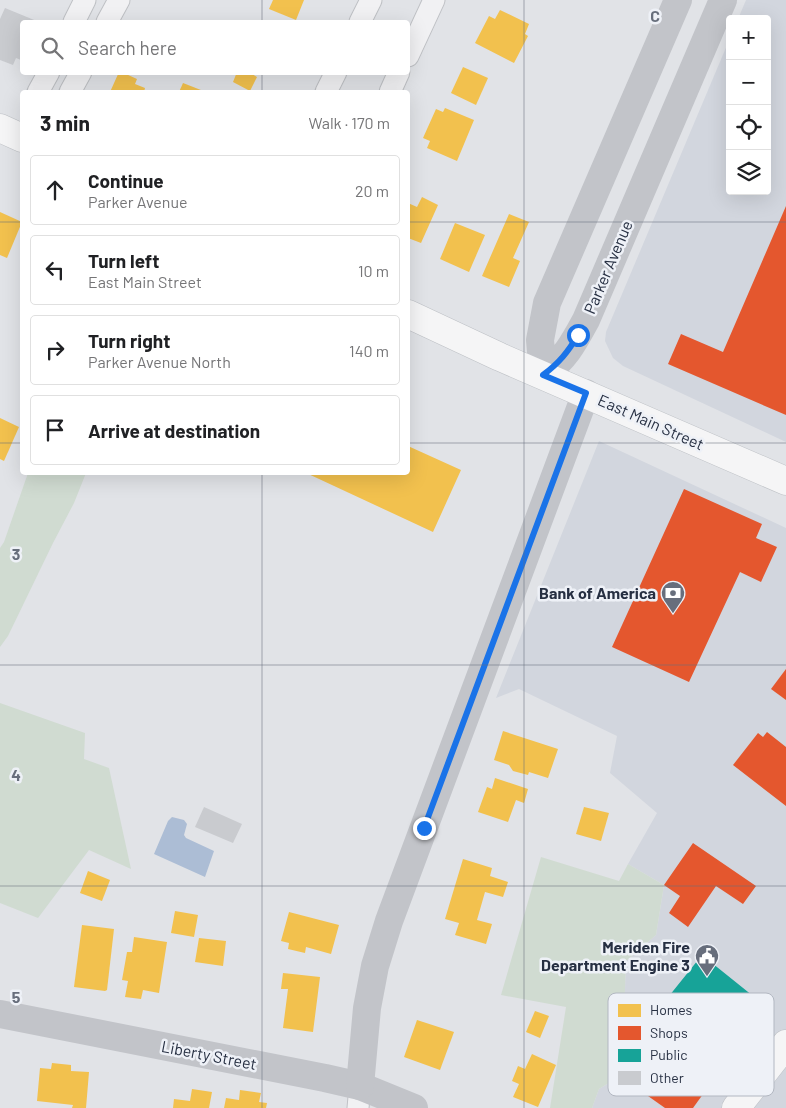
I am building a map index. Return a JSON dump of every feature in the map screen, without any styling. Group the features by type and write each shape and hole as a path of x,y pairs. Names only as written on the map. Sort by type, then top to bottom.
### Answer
{"main road":[{"name":"East Main Street","path":"410,315 786,481"},
{"path":"774,1059 786,1044"},
{"path":"736,1108 745,1096"}],"street":[{"path":"75,20 85,0"},
{"path":"108,20 119,0"},
{"path":"410,44 434,0"},
{"path":"543,375 540,340 548,303 678,0"},
{"name":"Parker Avenue","path":"543,375 558,364 569,351 586,320 723,0"},
{"path":"39,90 46,75"},
{"path":"71,90 79,75"},
{"path":"327,90 334,75"},
{"path":"391,90 398,75"},
{"path":"359,1097 367,1008 375,966 389,921 586,393"},
{"name":"Liberty Street","path":"1,1017 414,1108"}],"shaded area":[{"path":"746,0 786,0 786,442 623,366 613,358 605,341 606,332 726,47 726,195 771,195 771,15 740,15"},
{"path":"599,441 786,528 786,1108 592,1108 599,1089 608,1084 608,1096 774,1096 774,993 625,993 626,961 656,935 664,885 628,864 657,813 610,773 617,736 519,689 496,698"},
{"path":"27,475 85,475 74,503 8,636 0,647 0,548 4,542"},
{"path":"0,703 85,733 84,759 109,768 131,869 89,850 38,918 0,903"},
{"path":"541,857 619,881 628,864 664,885 656,935 626,961 625,993 608,993 608,1084 599,1089 592,1108 550,1108 566,1007 501,995"}],"water":[{"path":"172,817 184,820 187,824 184,835 186,838 214,851 205,877 154,854 168,821"}],"building: Homes":[{"path":"273,0 304,0 296,20 269,9"},
{"path":"500,10 529,24 525,34 528,36 514,63 475,43 489,16 495,19"},
{"path":"463,67 488,78 476,105 451,93"},
{"path":"118,75 128,75 137,79 135,84 145,88 144,90 111,90"},
{"path":"236,75 254,75 257,77 250,90 233,82"},
{"path":"183,83 201,90 180,90"},
{"path":"445,108 474,120 457,161 427,148 430,141 423,138 436,109 443,112"},
{"path":"422,197 438,205 421,243 410,239 410,204 417,207"},
{"path":"0,212 20,221 20,227 7,258 0,255"},
{"path":"509,214 529,222 513,258 520,261 509,287 482,276"},
{"path":"455,223 485,235 469,272 440,259"},
{"path":"0,418 19,427 4,461 0,459"},
{"path":"410,447 461,470 433,532 310,475 410,475"},
{"path":"503,731 558,749 548,778 529,772 528,775 513,771 509,765 494,760"},
{"path":"495,778 528,789 524,803 516,800 508,822 478,812 487,787 492,789"},
{"path":"584,807 609,813 601,841 576,834"},
{"path":"463,859 492,868 490,876 508,882 503,897 485,892 477,920 492,924 486,944 455,935 459,923 445,919"},
{"path":"88,871 110,880 102,901 80,893"},
{"path":"175,911 198,915 194,937 171,933"},
{"path":"289,912 339,925 331,954 306,947 305,953 288,949 289,943 281,941"},
{"path":"82,925 114,929 107,990 105,991 74,987"},
{"path":"134,937 167,942 159,993 143,990 141,999 125,997 128,981 122,980 127,952 132,952"},
{"path":"199,938 226,941 223,966 195,962"},
{"path":"283,973 320,977 313,1032 283,1028 288,989 281,989"},
{"path":"535,1011 549,1016 540,1038 526,1032"},
{"path":"417,1020 454,1032 440,1070 404,1057"},
{"path":"532,1054 556,1065 538,1107 513,1097 519,1084 512,1081 518,1066 525,1069"},
{"path":"52,1063 71,1065 71,1071 89,1072 86,1108 72,1108 73,1105 37,1101 40,1068 51,1069"},
{"path":"192,1089 212,1092 209,1108 173,1108 174,1099 190,1101"},
{"path":"240,1090 261,1093 259,1102 267,1103 266,1108 224,1108 226,1098 239,1100"}],"building: Shops":[{"path":"786,206 786,415 668,364 681,334 723,352"},
{"name":"Bank of America","path":"684,489 762,524 756,538 777,547 761,582 740,572 689,682 612,647"},
{"path":"786,669 786,700 771,689"},
{"path":"767,732 786,747 786,806 733,765 758,733 763,737"},
{"path":"693,843 756,886 743,904 716,886 688,927 669,913 680,896 664,885"},
{"path":"648,1096 702,1096 693,1108 665,1108"}],"building: Public":[{"path":"702,955 749,993 671,993"}],"building: Other":[{"path":"5,8 34,20 20,20 20,60 16,58 13,65 0,60 0,19"},
{"path":"204,807 242,824 233,843 195,827"}],"place":[{"name":"Bank of America","path":"673,614"},
{"name":"Meriden Fire Department Engine 3","path":"707,977"}],"route":[{"path":"424,828 586,393 543,375 558,364 569,351 578,335"}]}
